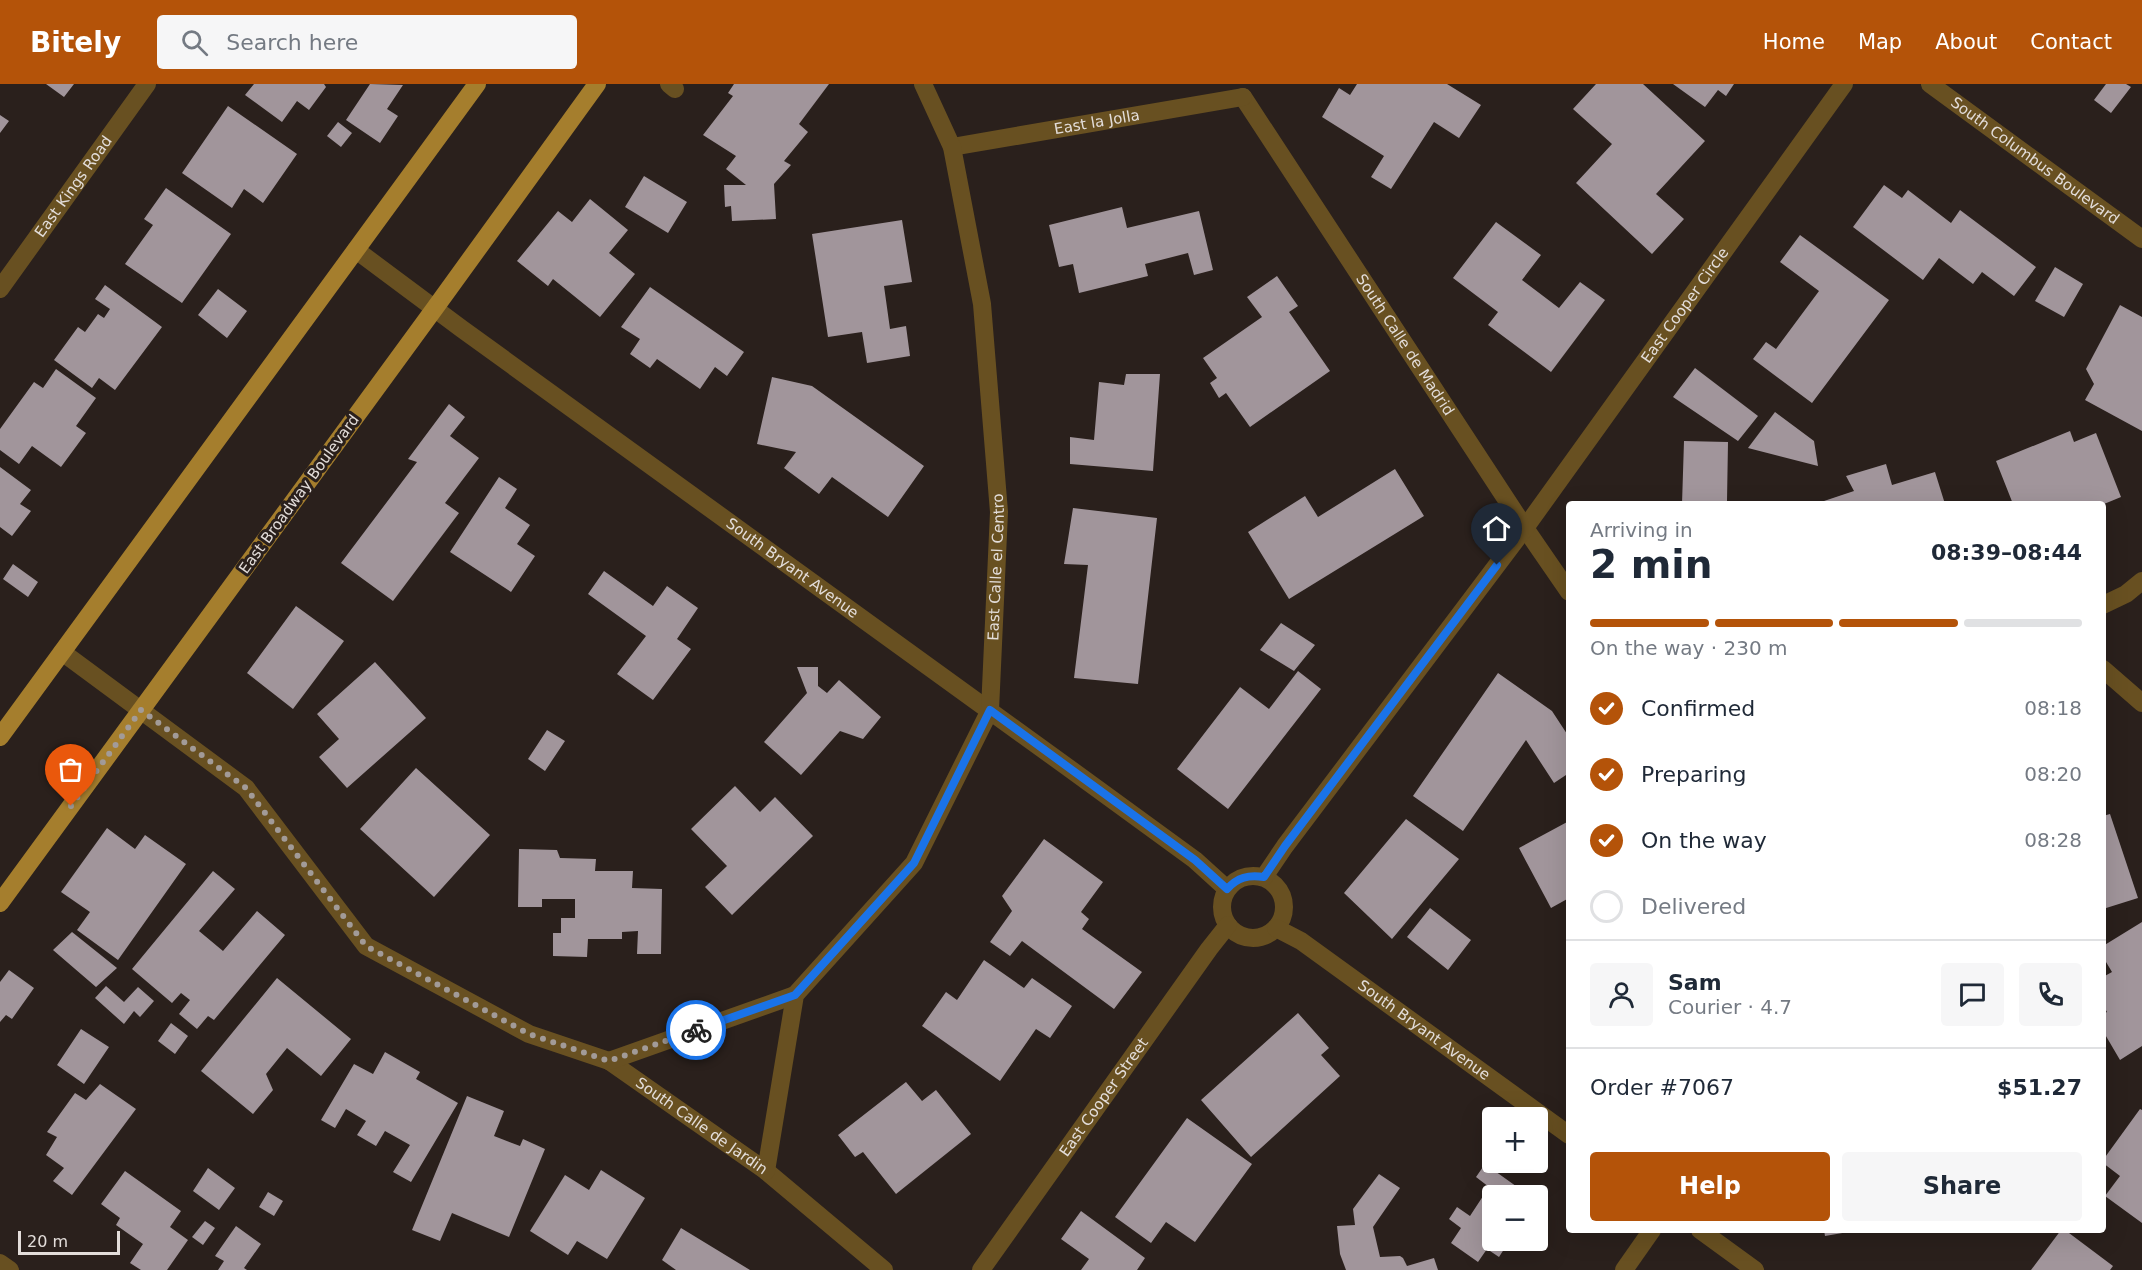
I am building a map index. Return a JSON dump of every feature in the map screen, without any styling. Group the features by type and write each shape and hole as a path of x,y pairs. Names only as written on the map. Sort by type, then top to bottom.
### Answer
{"main road":[{"path":"0,737 477,84"},
{"name":"East Broadway Boulevard","path":"0,903 597,84"}],"street":[{"name":"East Kings Road","path":"0,289 147,84"},
{"name":"East Calle el Centro","path":"609,1061 795,995 914,863 990,710 999,512 982,304 952,147 923,84"},
{"name":"East Cooper Circle","path":"1525,528 1844,84"},
{"name":"South Columbus Boulevard","path":"1930,84 2142,239"},
{"name":"East la Jolla","path":"952,147 1246,91"},
{"name":"South Calle de Madrid","path":"1246,91 1525,528 1566,588"},
{"name":"South Bryant Avenue","path":"356,250 1195,860 1227,889"},
{"path":"1264,877 1525,528"},
{"path":"2106,604 2126,594 2142,581"},
{"name":"South Calle de Jardin","path":"62,652 246,788 366,946 529,1034 609,1061 766,1171 884,1270"},
{"path":"2106,672 2142,703"},
{"path":"1243,877 1264,877 1280,890 1285,910 1282,920 1268,935 1248,938 1238,934 1228,925 1222,909 1223,899 1227,889 1243,877"},
{"name":"East Cooper Street","path":"981,1270 1228,925"},
{"name":"South Bryant Avenue","path":"1276,928 1301,941 1566,1133"},
{"path":"766,1171 795,995"},
{"path":"1624,1270 1650,1233"},
{"path":"1704,1233 1755,1270"},
{"path":"0,1263 10,1270"}],"building":[{"path":"46,84 74,84 64,97"},
{"path":"254,84 324,84 326,87 309,110 297,101 282,122 245,95"},
{"path":"370,84 403,85 387,109 398,116 380,143 346,120"},
{"path":"734,84 829,84 799,124 808,132 784,161 791,165 774,184 776,219 732,221 731,206 725,207 724,185 746,185 726,169 736,156 703,135 733,96 728,93"},
{"path":"1357,84 1447,84 1481,105 1459,138 1434,122 1391,189 1371,177 1384,156 1322,117 1339,88 1350,95"},
{"path":"1596,84 1643,84 1705,141 1656,194 1684,219 1652,254 1576,183 1612,144 1573,109"},
{"path":"1673,84 1734,84 1726,96 1718,90 1705,107"},
{"path":"2106,84 2126,84 2131,87 2111,113 2094,100"},
{"path":"228,106 297,154 263,203 244,189 232,208 182,173"},
{"path":"0,115 9,121 0,133"},
{"path":"338,122 352,133 341,147 327,136"},
{"path":"644,176 687,202 668,233 625,207"},
{"path":"1884,185 1902,198 1908,190 1951,223 1960,210 2036,267 2014,296 1982,272 1973,284 1939,258 1923,280 1853,227"},
{"path":"166,188 231,234 182,303 125,264 153,225 144,219"},
{"path":"590,199 628,230 609,253 635,274 600,317 553,279 548,286 517,261 558,211 572,222"},
{"path":"1122,207 1127,228 1199,211 1213,270 1194,275 1188,253 1145,264 1148,276 1079,293 1073,264 1059,267 1049,225"},
{"path":"902,220 912,282 884,286 890,329 906,326 910,356 867,363 862,332 828,337 812,234"},
{"path":"1496,222 1541,255 1522,280 1559,308 1580,282 1605,300 1551,372 1488,325 1498,312 1453,278"},
{"path":"1800,235 1889,300 1812,403 1753,359 1766,342 1776,349 1819,291 1780,262"},
{"path":"2055,267 2083,284 2064,317 2035,301"},
{"path":"1277,276 1298,306 1289,312 1330,371 1250,427 1226,393 1219,398 1210,383 1217,378 1203,358 1262,317 1247,297"},
{"path":"105,285 162,327 115,390 99,378 92,388 54,360 78,327 85,332 98,314 104,318 110,309 95,299"},
{"path":"650,287 744,352 727,376 715,367 700,389 657,359 650,368 630,354 640,339 621,327"},
{"path":"218,289 247,311 227,338 198,315"},
{"path":"2120,305 2142,317 2142,431 2085,400 2094,384 2086,369"},
{"path":"1695,368 1758,416 1738,441 1673,397"},
{"path":"56,369 96,398 76,426 86,433 61,467 32,446 19,464 0,450 0,429 34,382 43,388"},
{"path":"1126,374 1160,374 1153,471 1070,464 1070,437 1094,440 1099,382 1124,385"},
{"path":"772,377 812,386 924,466 888,517 832,477 819,494 784,468 796,452 757,444"},
{"path":"449,404 465,417 450,436 479,458 445,503 459,513 393,601 341,563 417,462 408,459"},
{"path":"1775,412 1814,441 1818,466 1748,448"},
{"path":"2070,431 2074,442 2096,433 2121,497 2106,503 2106,501 2012,501 1996,461"},
{"path":"1684,441 1728,442 1727,501 1682,501"},
{"path":"1886,464 1892,485 1935,472 1944,501 1824,501 1854,491 1846,476"},
{"path":"0,467 31,490 20,504 31,511 12,536 0,527"},
{"path":"1395,469 1424,516 1289,599 1248,532 1305,496 1318,517"},
{"path":"499,477 517,489 505,508 530,525 517,544 535,556 511,592 450,552"},
{"path":"1073,508 1157,518 1138,684 1074,678 1088,565 1064,564"},
{"path":"13,564 38,582 28,597 3,579"},
{"path":"604,571 653,606 667,586 698,608 677,639 691,649 653,700 617,674 646,636 588,594"},
{"path":"296,606 344,641 293,709 247,673"},
{"path":"1281,623 1315,645 1294,671 1260,650"},
{"path":"375,662 426,718 347,788 319,757 339,739 317,714"},
{"path":"797,667 818,667 818,686 827,693 839,680 881,717 863,739 840,731 801,775 764,742 807,693"},
{"path":"1298,671 1321,689 1228,809 1177,769 1240,687 1269,709"},
{"path":"1498,673 1552,711 1566,732 1566,775 1554,783 1526,740 1463,831 1413,796"},
{"path":"547,730 565,741 545,771 528,759"},
{"path":"416,768 490,835 434,897 360,829"},
{"path":"735,786 760,812 775,797 813,836 732,915 705,887 727,866 691,829"},
{"path":"2110,814 2138,898 2106,908 2106,815"},
{"path":"1406,819 1459,859 1392,939 1344,893"},
{"path":"1566,823 1566,900 1551,908 1519,848"},
{"path":"107,828 135,849 145,835 186,864 118,960 77,930 90,912 61,892"},
{"path":"1044,839 1103,882 1081,912 1089,919 1082,929 1142,972 1114,1009 1022,941 1010,956 990,942 1012,911 1002,896"},
{"path":"519,849 557,850 560,858 596,859 595,871 633,871 632,888 662,889 661,954 637,954 638,931 622,932 622,939 588,939 587,957 553,956 553,933 561,933 561,918 575,918 575,899 542,899 542,907 518,907"},
{"path":"213,871 235,889 199,931 223,951 257,911 285,935 214,1020 208,1016 197,1029 179,1014 190,1000 181,993 172,1003 132,969"},
{"path":"1430,908 1471,940 1448,970 1407,937"},
{"path":"2142,922 2142,1046 2120,1060 2106,1036 2106,975 2112,972 2106,962 2106,944"},
{"path":"72,932 117,968 96,987 53,950"},
{"path":"984,960 1024,988 1032,978 1072,1006 1050,1038 1036,1029 1000,1081 922,1026 946,992 957,1000"},
{"path":"9,970 34,988 12,1019 6,1015 0,1022 0,982"},
{"path":"277,978 351,1039 321,1076 287,1048 266,1074 273,1090 253,1114 201,1071"},
{"path":"106,986 124,1002 138,987 154,1001 140,1017 134,1011 124,1024 95,998"},
{"path":"1298,1013 1329,1048 1321,1055 1340,1076 1251,1157 1201,1100"},
{"path":"171,1023 188,1036 175,1054 158,1041"},
{"path":"81,1029 109,1047 84,1084 57,1065"},
{"path":"385,1052 420,1072 416,1079 458,1103 411,1182 393,1172 410,1145 385,1131 376,1146 357,1135 366,1121 346,1109 335,1128 321,1120 354,1064 373,1074"},
{"path":"906,1082 922,1101 936,1090 971,1134 896,1194 863,1152 855,1157 838,1135"},
{"path":"100,1084 136,1109 72,1195 53,1181 64,1168 46,1155 57,1137 47,1132 75,1093 86,1100"},
{"path":"467,1096 504,1111 494,1136 520,1146 523,1139 545,1149 509,1237 452,1213 440,1241 412,1230"},
{"path":"2140,1109 2142,1110 2142,1223 2106,1197 2120,1176 2106,1165 2106,1156"},
{"path":"1187,1118 1252,1164 1195,1242 1166,1222 1151,1243 1115,1217"},
{"path":"208,1168 235,1188 219,1210 193,1191"},
{"path":"1482,1168 1482,1173 1498,1173 1515,1185 1486,1185 1476,1177"},
{"path":"601,1170 645,1198 607,1259 577,1241 568,1255 530,1231 565,1175 589,1190"},
{"path":"125,1171 181,1211 170,1227 188,1240 167,1270 141,1270 130,1263 143,1244 116,1225 120,1218 101,1204"},
{"path":"1379,1174 1400,1188 1373,1227 1380,1257 1400,1256 1407,1266 1434,1258 1438,1270 1346,1270 1340,1254 1337,1226 1355,1225 1353,1209"},
{"path":"268,1192 283,1201 274,1216 259,1207"},
{"path":"1482,1198 1482,1251 1486,1251 1478,1262 1451,1243 1461,1228 1449,1219 1457,1207 1470,1216"},
{"path":"1081,1211 1145,1258 1137,1270 1081,1270 1089,1259 1061,1239"},
{"path":"205,1221 215,1228 203,1245 192,1237"},
{"path":"236,1226 261,1244 244,1268 247,1270 218,1270 224,1261 215,1256"},
{"path":"681,1228 750,1270 676,1270 662,1260"},
{"path":"1824,1233 1842,1233 1825,1236"},
{"path":"2059,1233 2069,1233 2113,1266 2110,1270 2031,1270"},
{"path":"1490,1251 1503,1251 1499,1257"}],"way so far":[{"path":"71,806 141,710 246,788 366,946 529,1034 609,1061 696,1030"}],"route":[{"path":"696,1030 795,995 914,863 990,710 1195,860 1227,889 1243,877 1264,877 1497,565"}]}
